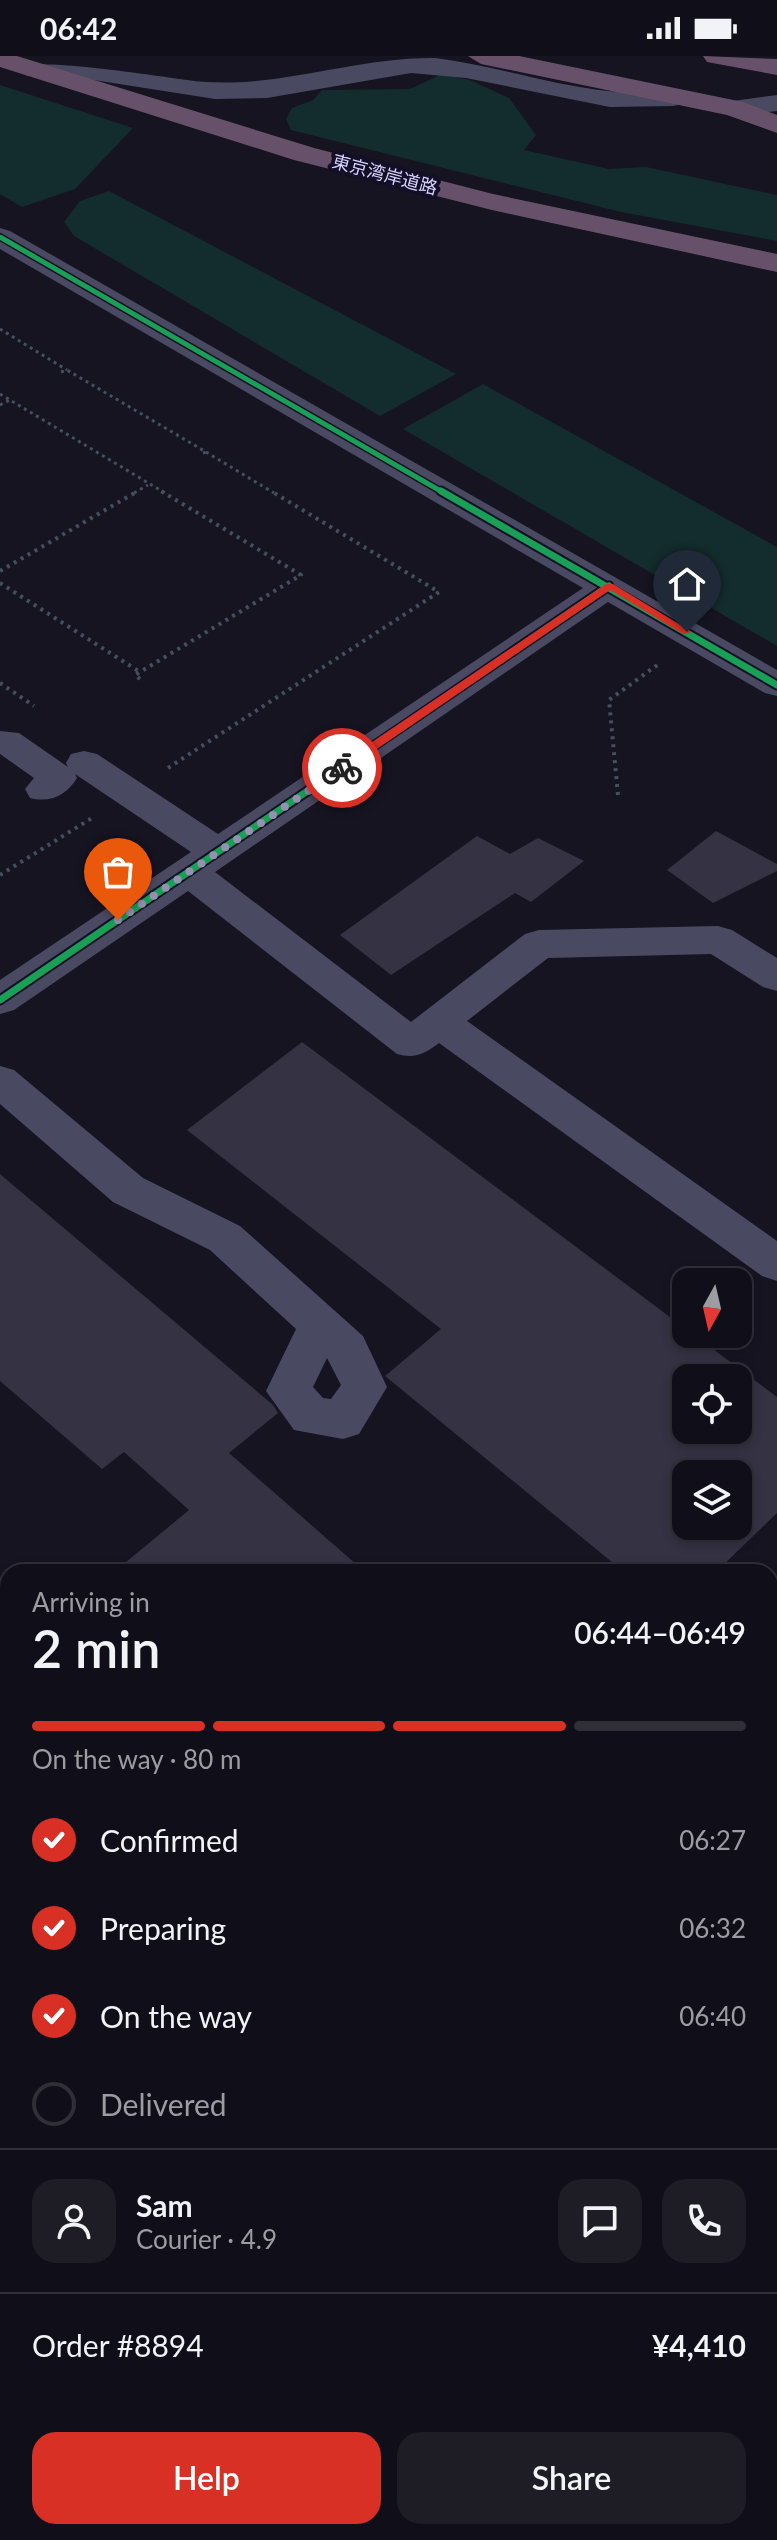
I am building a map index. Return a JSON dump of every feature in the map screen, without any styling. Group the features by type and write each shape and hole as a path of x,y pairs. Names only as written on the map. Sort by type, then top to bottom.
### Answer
{"highway":[{"path":"481,56 673,98 777,112"},
{"path":"716,56 777,67"},
{"name":"東京湾岸道路","path":"0,59 304,154 492,202 777,263"},
{"path":"734,108 777,125"}],"street":[{"path":"27,68 64,65 180,87 241,92 291,87 395,67 434,66 581,98 636,103 673,98"},
{"path":"734,108 777,103"},
{"path":"0,237 609,586 770,682"},
{"path":"27,287 60,271"},
{"path":"0,1000 609,586"},
{"path":"736,699 770,682"},
{"path":"6,741 75,769 203,862 411,1043 539,944 718,940 777,977"},
{"path":"438,1021 777,1264"},
{"path":"0,1081 128,1190 225,1238 320,1325"}],"path":[{"path":"0,329 64,371 439,592 156,776"},
{"path":"0,394 301,575 135,675 140,679"},
{"path":"0,405 11,399"},
{"path":"0,571 150,484"},
{"path":"0,583 140,672"},
{"path":"618,795 609,700 660,662"},
{"path":"0,683 35,707"},
{"path":"0,875 103,811"}],"green space":[{"path":"442,74 470,80 509,98 536,135 524,150 609,169 646,167 777,195 777,241 621,212 291,130 286,119 292,108 313,100 322,90 410,89"},
{"path":"0,85 133,128 75,189 22,207 0,194"},
{"path":"109,191 456,374 380,416 74,236 64,222 80,201"},
{"path":"483,384 777,547 777,646 403,429"}],"building":[{"path":"716,831 777,864 777,871 713,903 667,870"},
{"path":"477,836 510,854 538,838 584,861 531,902 515,893 391,975 340,935"},
{"path":"302,1042 672,1319 672,1348 712,1348 733,1364 672,1364 672,1444 752,1444 752,1378 777,1397 777,1513 752,1537 752,1460 672,1460 672,1540 749,1540 724,1564 614,1564 385,1376 441,1329 187,1130"},
{"path":"0,1174 273,1405 278,1413 229,1453 356,1564 124,1564 189,1510 124,1452 102,1469 0,1381"}],"cycle path":[{"path":"0,237 777,685"},
{"path":"0,1000 609,586"}],"way so far":[{"path":"118,920 342,768"}],"route":[{"path":"342,768 609,586 687,632"}]}
